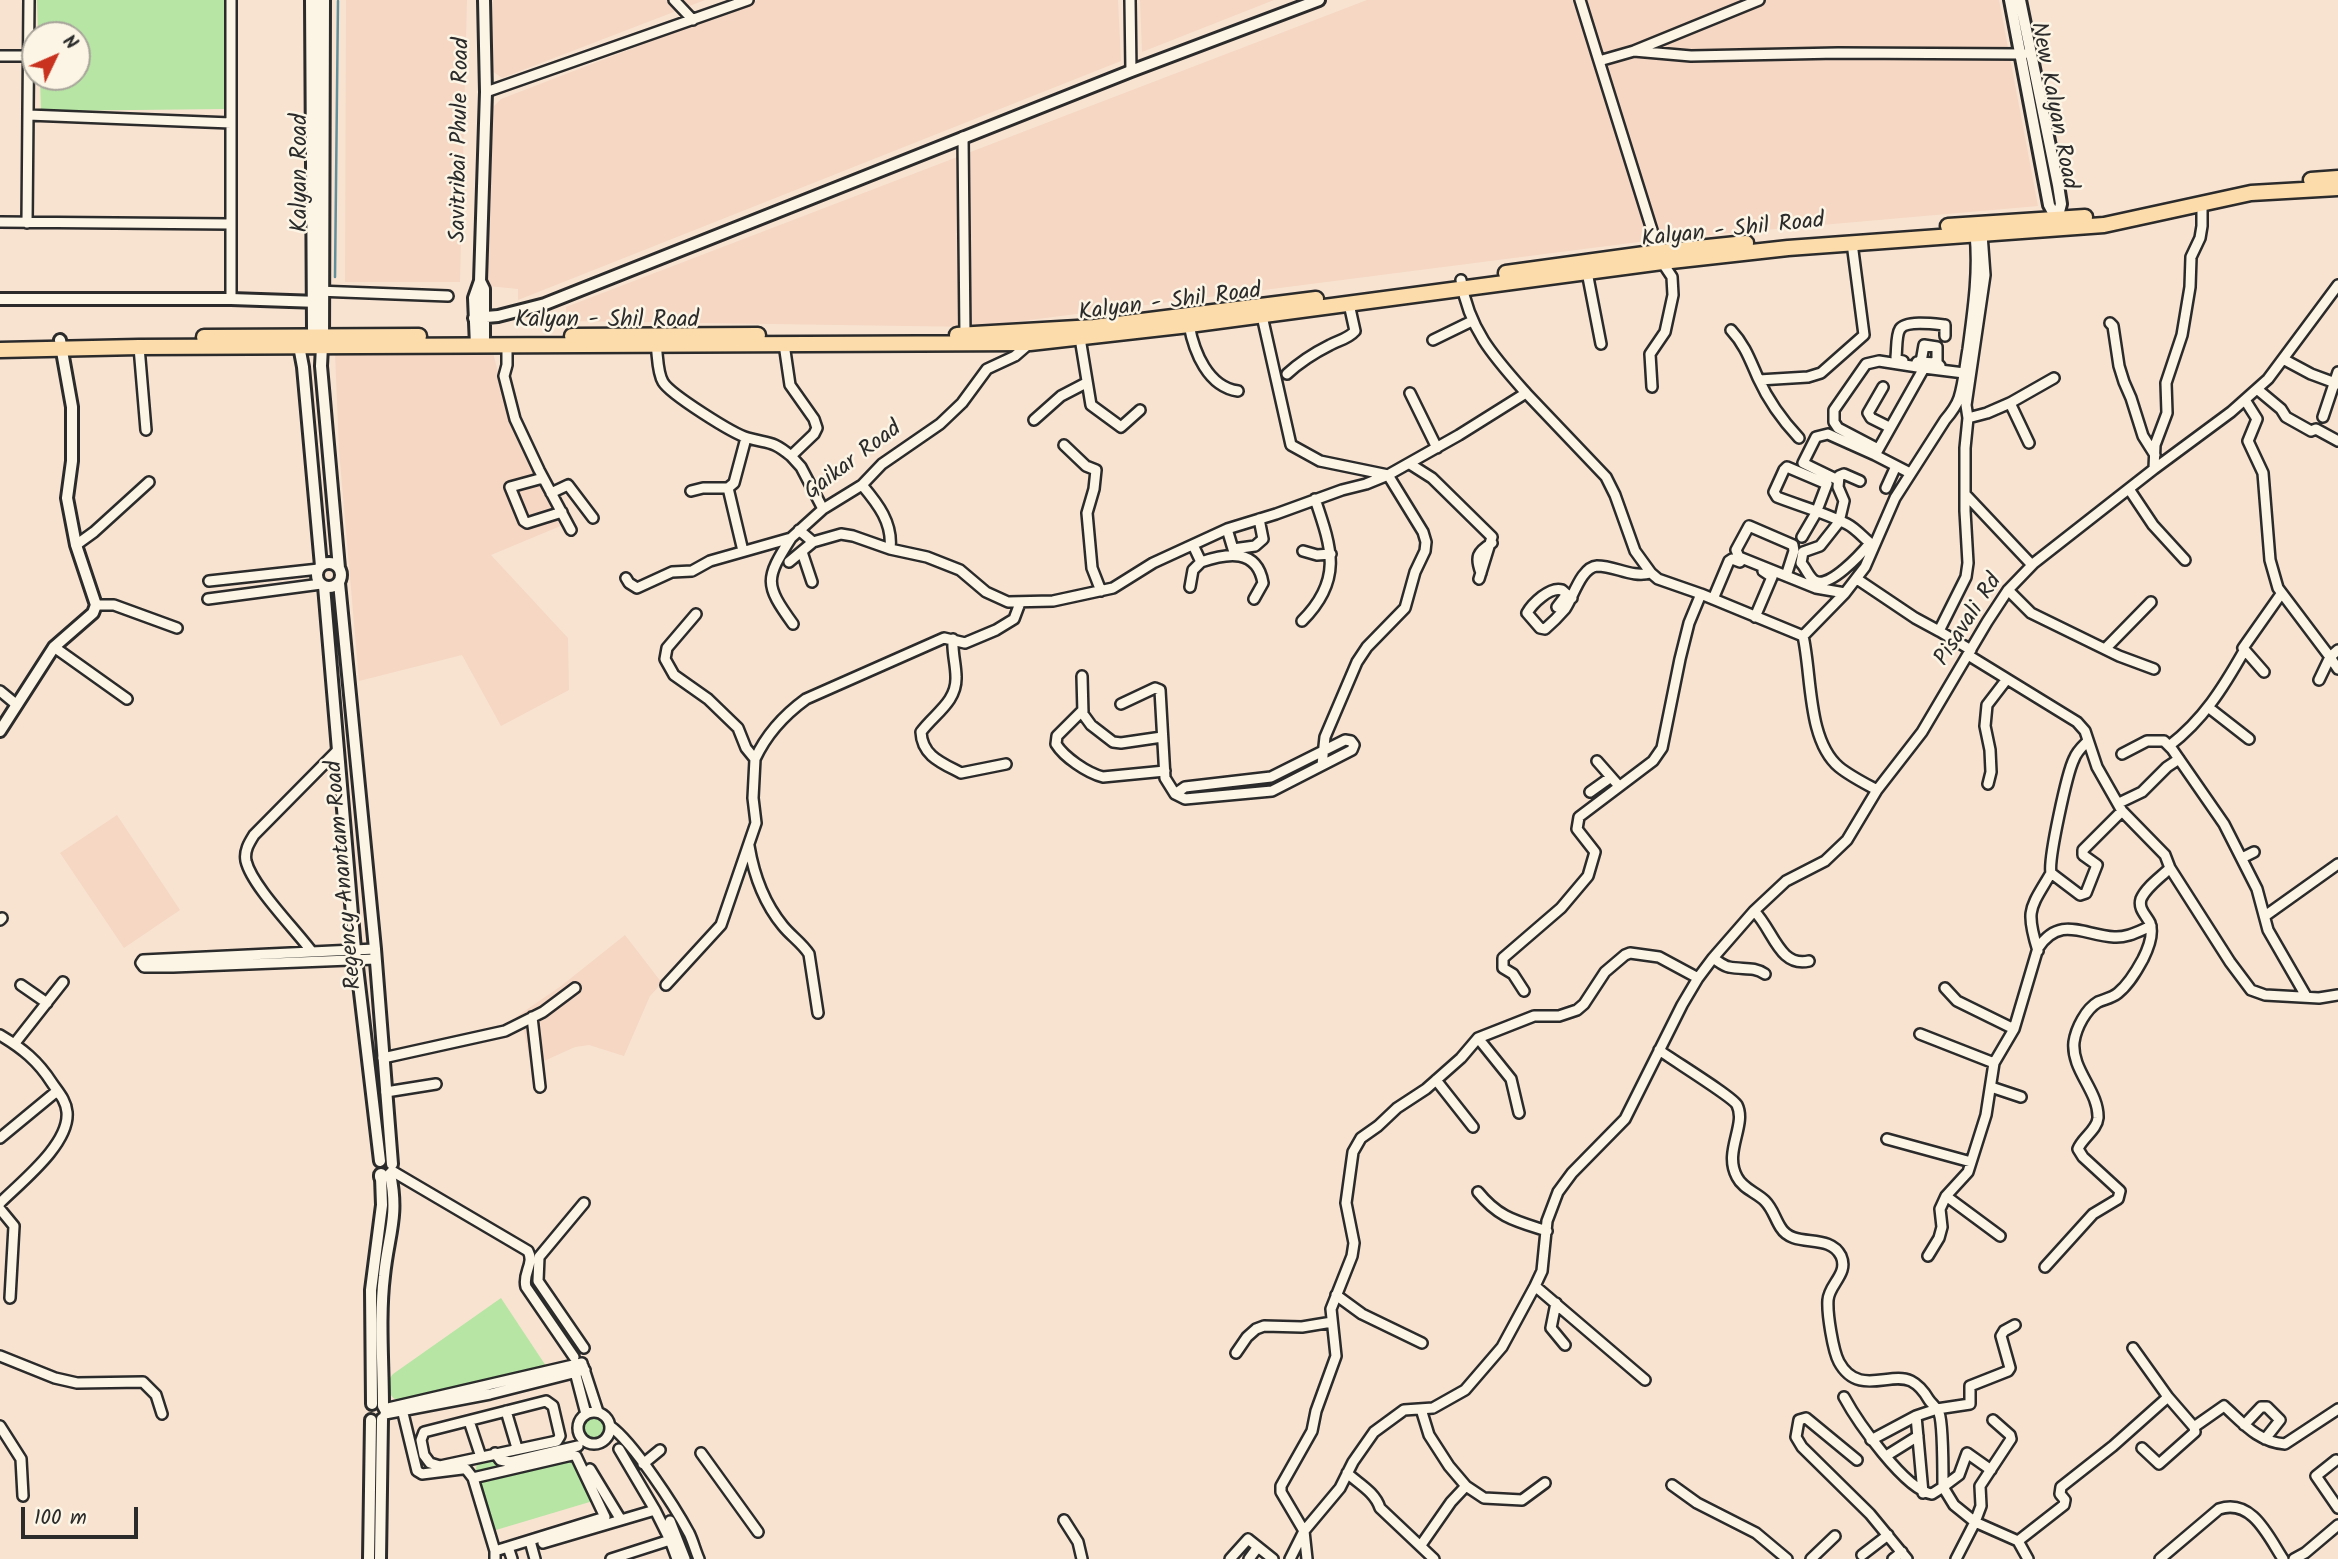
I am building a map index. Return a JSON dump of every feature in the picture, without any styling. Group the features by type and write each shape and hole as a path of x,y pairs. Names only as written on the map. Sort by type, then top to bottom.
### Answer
{"main road":[{"name":"Kalyan Road","path":"312,0 319,340"},
{"name":"Kalyan Road","path":"318,296 323,0"},
{"name":"Kalyan - Shil Road","path":"0,350 60,344 319,340 738,340 965,335 1080,338 1349,304 1462,284 1587,272 1660,257 1979,234 2102,215 2249,184 2338,178"},
{"name":"Kalyan - Shil Road","path":"480,341 506,346 656,345 738,340 784,344 1030,337 1094,327 1462,284 1788,238 2056,223 2104,225 2263,192 2338,188"},
{"name":"Kalyan - Shil Road","path":"0,341 139,347 299,346 319,340"}],"street":[{"path":"29,0 29,21"},
{"path":"231,0 231,299"},
{"name":"Savitribai Phule Road","path":"480,341 484,289 480,281 486,92 484,0"},
{"path":"674,0 693,20"},
{"path":"486,92 748,0"},
{"path":"1130,0 1132,71"},
{"path":"480,316 498,316 545,304 963,137 1319,0"},
{"path":"1580,0 1660,257 1672,277 1673,295 1665,332 1650,354 1652,387"},
{"path":"1599,61 1634,51 1759,0"},
{"name":"New Kalyan Road","path":"2010,0 2026,54"},
{"name":"New Kalyan Road","path":"2020,0 2049,205 2056,223"},
{"path":"1634,51 1691,56 2026,54"},
{"path":"0,56 21,56"},
{"path":"27,223 28,91"},
{"path":"28,115 231,123"},
{"path":"963,137 965,335"},
{"path":"2154,469 2155,445 2167,413 2166,383 2182,335 2190,287 2191,257 2200,238 2203,204"},
{"path":"0,222 230,224"},
{"path":"1803,636 1857,579 1895,498 1954,410 1964,373 1979,234"},
{"path":"1939,631 1966,577 1968,563 1965,448 1969,418 1966,398 1985,275 1979,234"},
{"path":"1759,380 1808,377 1821,373 1864,335 1852,243"},
{"path":"1587,272 1601,344"},
{"path":"1462,284 1472,321 1490,352 1606,477 1635,551 1651,573 1658,579 1803,636"},
{"name":"Pisavali Rd","path":"1290,1559 1304,1531 1333,1498 1363,1444 1374,1432 1404,1410 1433,1408 1465,1390 1502,1347 1542,1271 1547,1221 1558,1192 1572,1173 1625,1119 1698,978 1754,911 1786,881 1825,860 1847,840 1877,790 1922,732 2008,590 2032,565 2269,379 2338,285"},
{"path":"0,299 448,296"},
{"path":"1287,374 1309,356 1349,337 1355,331 1349,304"},
{"path":"1262,316 1292,445 1320,461 1388,475 1423,532 1426,542 1405,608 1367,647 1357,662 1325,737 1322,765"},
{"path":"1433,340 1472,321"},
{"path":"2110,323 2113,326 2124,382 2143,436 2155,455"},
{"path":"1916,324 1916,336"},
{"path":"1189,325 1192,341 1208,373 1228,390 1238,391"},
{"path":"1922,365 1900,361 1896,357 1899,331 1904,325 1946,325 1945,336"},
{"path":"1731,331 1742,341 1759,380 1786,425 1799,438"},
{"name":"Gaikar Road","path":"1020,603 993,596 960,570 927,557 841,534 813,542 799,530 823,509 862,485 882,464 952,413 987,369 1015,356 1030,337"},
{"path":"1080,338 1091,405 1121,427 1140,410"},
{"path":"208,599 323,585 332,587 339,583 341,575 319,340"},
{"path":"303,367 319,340"},
{"path":"0,731 54,647 93,613 96,605 76,545 67,498 72,461 72,407 60,344"},
{"path":"784,344 790,385 814,419 817,428 791,456"},
{"path":"656,345 661,379 670,391 729,430 746,438 777,444 802,467 823,509"},
{"path":"1876,452 1922,365 1924,345 1937,346 1938,366"},
{"path":"299,346 320,568 317,577 323,585"},
{"path":"506,346 507,365 504,376 515,419 571,530"},
{"path":"139,347 146,430"},
{"path":"2283,359 2311,374 2336,383"},
{"path":"1910,473 1838,428 1834,422 1834,410 1866,364 1879,361 1938,366 1964,373"},
{"path":"303,367 321,366"},
{"path":"2323,417 2338,372"},
{"path":"1969,418 2010,403 2054,378"},
{"path":"1034,420 1061,396 1086,383"},
{"path":"1883,387 1868,413 1871,418 1889,427"},
{"path":"2257,389 2281,409 2286,417 2311,431 2316,429 2338,441"},
{"path":"1410,393 1437,448"},
{"path":"666,985 721,925 756,823 753,798 755,759 769,734 792,709 806,699 949,638 965,643 996,630 1014,619 1020,603 1053,601 1113,588 1153,563 1227,528 1388,475 1526,393"},
{"path":"2245,400 2257,419 2248,441 2263,473 2270,560 2281,594 2308,625 2338,669"},
{"path":"2010,403 2029,443"},
{"path":"1838,480 1803,463 1818,435 1828,435 1876,452"},
{"path":"691,491 728,488 734,483 746,438"},
{"path":"1065,445 1086,466 1096,470 1087,513 1092,568 1101,591"},
{"path":"311,453 328,452"},
{"path":"1410,464 1432,478 1489,532 1492,543 1480,576"},
{"path":"1886,488 1896,466"},
{"path":"1802,537 1816,513 1826,483 1789,467 1786,468 1775,495 1816,513 1839,522 1852,528 1872,545"},
{"path":"1860,481 1843,474 1838,480 1844,501 1839,522 1820,546 1803,552 1801,563 1812,580 1828,581 1872,545"},
{"path":"543,478 510,487 524,521 527,523 562,512"},
{"path":"76,545 149,482"},
{"path":"551,493 568,485 593,518"},
{"path":"862,485 880,505 891,539 890,549"},
{"path":"728,488 743,551"},
{"path":"2129,489 2153,526 2185,559"},
{"path":"1965,494 2032,565"},
{"path":"1302,621 1327,588 1332,565 1328,539 1315,499"},
{"path":"1227,528 1233,549 1255,546 1263,539 1259,519"},
{"path":"1786,576 1794,551 1793,545 1748,526 1736,550 1737,555 1786,576 1816,588 1845,593"},
{"path":"793,624 772,591 773,567 799,530"},
{"path":"626,578 637,587 673,572 692,571 710,561 792,538"},
{"path":"789,562 813,542"},
{"path":"1193,545 1201,562"},
{"path":"1303,551 1317,555 1331,554"},
{"path":"802,552 813,582"},
{"path":"1190,587 1193,570 1201,562 1223,554 1242,556 1253,562 1263,583 1254,599"},
{"path":"1713,599 1730,559 1770,574 1772,577 1755,617"},
{"path":"209,581 320,568 332,564 339,568"},
{"path":"1557,607 1590,568 1597,566 1639,576 1651,573"},
{"path":"1857,579 2077,722 2085,730 2097,767 2121,807 2165,855 2170,868 2251,990 2265,995 2326,998 2338,995"},
{"name":"Regency Anantam Road","path":"339,583 375,954 386,1092 386,1170"},
{"name":"Regency Anantam Road","path":"323,585 356,955 386,1170"},
{"path":"1560,589 1569,596 1565,608 1545,629 1540,628 1527,613 1537,601 1556,590 1560,589"},
{"path":"2008,590 2031,613 2105,649 2154,669"},
{"path":"1524,991 1513,974 1503,968 1503,958 1561,908 1588,876 1595,852 1577,829 1579,817 1653,761 1662,748 1689,623 1701,594"},
{"path":"2169,746 2190,730 2218,695 2244,651 2246,642 2281,594"},
{"path":"2105,649 2151,602"},
{"path":"96,605 114,606 177,628"},
{"path":"696,614 667,648 665,659 674,675 708,699 738,728 746,748 755,759"},
{"path":"1803,636 1809,660 1811,701 1821,739 1837,766 1877,790"},
{"path":"949,638 956,686 950,701 921,732 921,744 930,755 961,773 1006,764"},
{"path":"54,647 127,699"},
{"path":"2319,680 2330,657 2338,650"},
{"path":"2244,651 2264,672"},
{"path":"330,667 348,667"},
{"path":"1082,676 1083,710 1091,725 1117,743 1163,737"},
{"path":"1988,784 1991,772 1985,726 1987,705 2007,679"},
{"path":"1121,704 1158,688 1165,771 1169,786 1175,794 1185,799 1262,792 1282,786 1352,750 1354,745 1349,740 1276,775 1185,787 1175,794"},
{"path":"0,691 17,705"},
{"path":"2208,707 2249,739"},
{"path":"1083,710 1057,736 1056,744 1062,752 1098,776 1165,771"},
{"path":"336,724 353,724"},
{"path":"2038,951 2031,927 2030,908 2051,873 2051,856 2071,766 2080,749 2088,741"},
{"path":"2122,754 2147,741 2164,741 2179,759 2224,824 2257,889 2268,930 2306,996"},
{"path":"312,952 255,881 246,861 246,851 254,835 338,750"},
{"path":"2051,873 2080,895 2086,892 2097,864 2083,855 2082,850 2121,807 2179,759"},
{"path":"1597,761 1619,786"},
{"path":"1276,775 1282,786"},
{"path":"1590,792 1611,777"},
{"path":"1260,779 1262,792"},
{"path":"1602,784 1610,793"},
{"path":"749,845 754,875 766,900 782,926 804,946 808,954 818,1013"},
{"path":"2242,858 2255,852"},
{"path":"2265,916 2338,864"},
{"path":"2045,1267 2093,1214 2118,1199 2120,1191 2083,1157 2078,1149 2098,1118 2094,1101 2076,1061 2074,1042 2084,1015 2096,1003 2115,996 2128,983 2149,944 2151,926 2140,901 2170,868"},
{"path":"1754,911 1765,921 1776,944 1788,959 1799,963 1809,961"},
{"path":"1928,1256 1939,1238 1942,1227 1940,1209 1946,1196 1968,1172 1986,1115 1994,1063 2014,1029 2038,951 2046,937 2072,928 2114,937 2126,936 2151,926"},
{"path":"356,955 312,952 173,963 356,955 375,954"},
{"path":"1307,1559 1304,1531 1281,1492 1281,1486 1312,1432 1316,1411 1336,1356 1331,1309 1352,1256 1354,1243 1346,1203 1353,1152 1361,1138 1436,1080 1461,1058 1478,1038 1534,1017 1559,1016 1577,1010 1609,968 1630,953 1658,957 1698,978"},
{"path":"1713,958 1730,967 1748,967 1765,974"},
{"path":"15,1043 63,982"},
{"path":"20,985 47,1003"},
{"path":"383,1058 505,1031 532,1017 575,988"},
{"path":"1945,988 1957,1000 2014,1029"},
{"path":"532,1017 540,1087"},
{"path":"1920,1034 1994,1063"},
{"path":"0,1035 15,1043 40,1065 65,1102 67,1112 60,1137 48,1155 0,1203"},
{"path":"1478,1038 1511,1079 1519,1113"},
{"path":"1659,1050 1705,1083 1729,1096 1736,1104 1740,1115 1732,1160 1736,1176 1773,1210 1781,1229 1787,1235 1802,1241 1823,1242 1841,1256 1843,1269 1828,1298 1841,1366 1864,1382 1905,1379 1919,1386 1937,1409 1940,1419 1943,1487 1954,1504 1975,1522 2018,1541 2028,1559"},
{"path":"1436,1080 1473,1127"},
{"path":"386,1092 436,1084"},
{"path":"1991,1087 2021,1097"},
{"path":"0,1138 57,1091"},
{"path":"1887,1139 1971,1162"},
{"path":"380,1559 380,1412 371,1290 386,1170 534,1256 538,1281 584,1348"},
{"path":"1478,1192 1490,1207 1504,1217 1547,1231"},
{"path":"1946,1196 2000,1236"},
{"path":"584,1203 534,1256 525,1277 526,1287 578,1366 598,1412 624,1437 643,1464 672,1520 685,1559"},
{"path":"0,1209 14,1226 10,1298"},
{"path":"1535,1286 1645,1380"},
{"path":"1336,1295 1362,1314 1422,1343"},
{"path":"1556,1303 1550,1328 1565,1345"},
{"path":"1236,1353 1256,1329 1264,1326 1302,1328 1332,1322"},
{"path":"1871,1440 1916,1416 1937,1409 1968,1405 1971,1401 1970,1386 2008,1371 2011,1365 2001,1336 2015,1325"},
{"path":"2133,1348 2168,1397 2194,1427"},
{"path":"0,1356 55,1378 77,1383 143,1382 156,1395 162,1415"},
{"path":"380,1412 489,1390 578,1366"},
{"path":"401,1408 419,1473 466,1469 473,1478 495,1555 509,1547 605,1517 578,1446 579,1425 586,1414 578,1366"},
{"path":"1844,1397 1871,1440 1923,1493 1933,1494 1959,1475 1966,1454 1969,1453 1991,1470"},
{"path":"2018,1541 2064,1505 2065,1500 2060,1494 2061,1487 2168,1397"},
{"path":"547,1401 553,1406 560,1439 440,1466 430,1463 424,1455 421,1435 468,1421 547,1401"},
{"path":"2143,1448 2159,1464 2193,1433 2194,1427 2222,1406 2255,1435 2278,1443 2291,1442 2338,1409"},
{"path":"2244,1425 2261,1407 2267,1407 2280,1420 2265,1439"},
{"path":"1421,1409 1429,1435 1449,1466 1466,1486 1484,1498 1522,1500 1545,1483"},
{"path":"369,1559 380,1412"},
{"path":"506,1412 517,1448"},
{"path":"586,1414 598,1412"},
{"path":"1916,1416 1923,1493"},
{"path":"1857,1460 1806,1418 1799,1420 1796,1437 1802,1447 1870,1514 1905,1556 1893,1559"},
{"path":"1956,1559 1981,1506 1980,1486 2011,1439 1993,1420"},
{"path":"468,1421 481,1457"},
{"path":"0,1426 21,1459 23,1496"},
{"path":"495,1454 500,1460 510,1462 602,1441 609,1433 610,1426"},
{"path":"1886,1456 1918,1436"},
{"path":"473,1478 578,1446"},
{"path":"620,1449 655,1510 677,1559"},
{"path":"643,1464 660,1450"},
{"path":"701,1452 758,1532"},
{"path":"2336,1460 2316,1476 2338,1508"},
{"path":"590,1469 621,1520"},
{"path":"1347,1473 1370,1492 1378,1500 1380,1508 1434,1559"},
{"path":"1672,1485 1697,1503 1756,1533 1787,1559"},
{"path":"1421,1545 1451,1502 1466,1486"},
{"path":"2160,1559 2219,1509 2228,1506 2239,1508 2258,1521 2283,1559"},
{"path":"543,1543 655,1510"},
{"path":"672,1520 689,1533 699,1559"},
{"path":"1063,1520 1078,1542 1082,1559"},
{"path":"2294,1559 2338,1525"},
{"path":"1862,1555 1888,1535"},
{"path":"1811,1559 1835,1536"},
{"path":"1230,1559 1248,1539 1273,1559"},
{"path":"611,1559 637,1555 670,1540"},
{"path":"530,1541 535,1559"},
{"path":"509,1547 512,1559"},
{"path":"1250,1559 1257,1548"}],"shaded area":[{"path":"346,0 467,0 460,282 345,282"},
{"path":"493,0 705,0 502,78 492,71"},
{"path":"758,0 1118,0 1121,61 518,300 518,289 488,286 491,109 501,99"},
{"path":"1140,0 1274,0 1142,52"},
{"path":"1367,0 1999,0 2038,206 1662,239 975,327 567,321 566,307"},
{"path":"492,349 507,407 563,525 491,555 568,638 569,690 501,726 462,655 359,681 339,450 335,354"},
{"path":"117,815 180,910 124,948 60,853"},
{"path":"625,935 662,983 650,996 624,1056 589,1045 575,1047 544,1061 529,1057 524,1030 516,1017 561,986"}],"green space":[{"path":"37,0 224,0 224,109 41,111 40,91 91,91 91,21 38,21"},
{"path":"501,1298 546,1366 402,1401 393,1397 387,1382 393,1374"},
{"path":"594,1414 604,1418 608,1428 604,1438 594,1442 584,1438 580,1428 584,1418"},
{"path":"559,1440 568,1442 603,1498 496,1530 493,1528 475,1471 477,1465"}],"waterway":[{"path":"335,277 338,1"}]}
